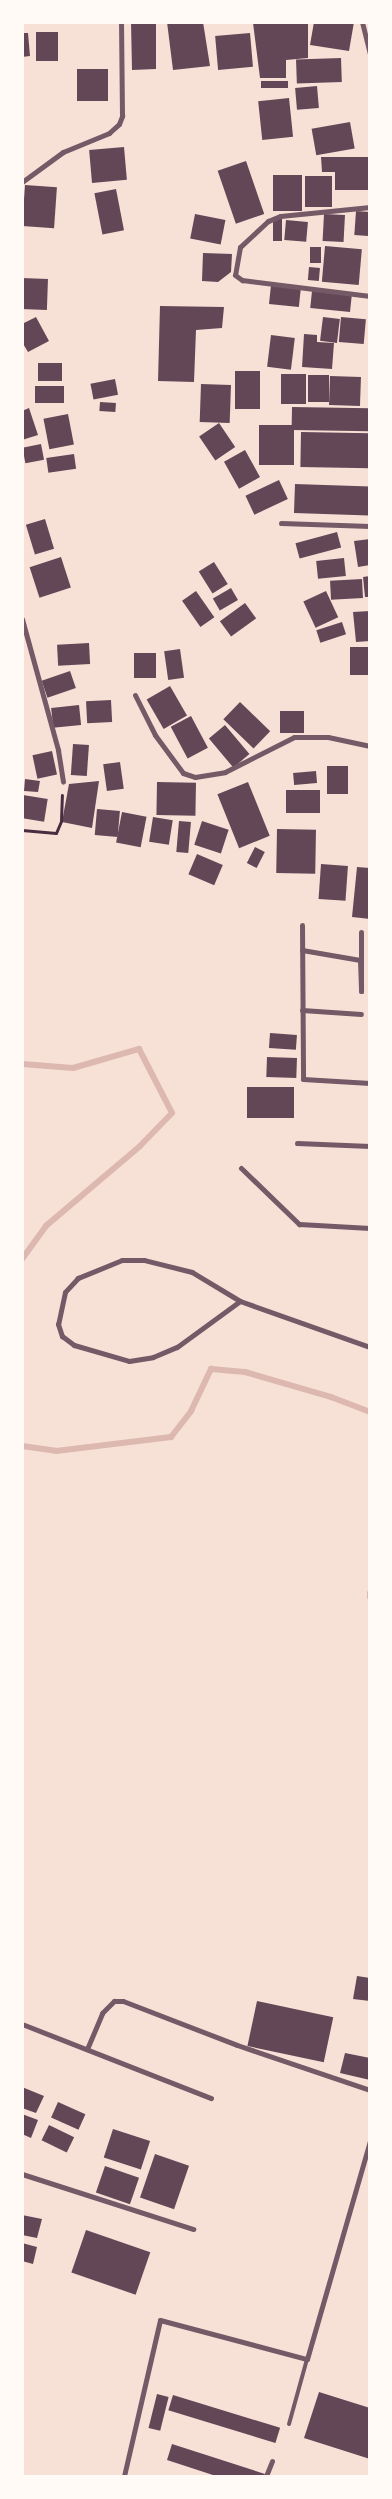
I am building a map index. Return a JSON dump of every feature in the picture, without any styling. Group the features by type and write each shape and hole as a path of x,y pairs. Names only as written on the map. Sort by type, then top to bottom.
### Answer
{"street":[{"path":"22,182 63,152 109,133 119,124 122,116 121,22"},
{"path":"362,22 370,54"},
{"path":"370,207 280,216 268,221 240,247 235,275 242,280 370,296"},
{"path":"282,523 370,526"},
{"path":"22,619 58,750 63,782"},
{"path":"135,695 154,735 183,773 195,777 225,772 294,737 328,736 370,746"},
{"path":"302,925 303,1079 370,1083"},
{"path":"302,950 360,960 361,991 361,932"},
{"path":"302,1010 361,1014"},
{"path":"297,1143 370,1146"},
{"path":"241,1168 299,1224 370,1228"},
{"path":"240,1301 177,1347 153,1357 129,1361 74,1345 62,1336 58,1324 65,1292 78,1278 122,1260 144,1260 192,1272 240,1301 370,1347"},
{"path":"87,2049 102,2013 114,2002 123,2001 237,2045 370,2090"},
{"path":"22,2024 211,2098"},
{"path":"124,2476 160,2320 308,2359 370,2141"},
{"path":"22,2174 192,2229"},
{"path":"266,2476 272,2461"}],"lane":[{"path":"289,2424 308,2359"}],"path":[{"path":"22,830 49,834 59,830 63,782"}],"building":[{"path":"131,22 159,22 156,24 156,69 132,70"},
{"path":"167,22 203,22 210,66 173,70"},
{"path":"308,22 308,58 286,60 286,78 260,78 253,23"},
{"path":"314,22 354,22 349,51 310,45"},
{"path":"36,32 58,32 58,61 36,61"},
{"path":"22,33 28,33 30,56 22,57"},
{"path":"250,33 253,67 218,70 215,36"},
{"path":"341,58 342,82 297,84 296,60"},
{"path":"77,69 108,69 108,101 77,101"},
{"path":"261,81 288,81 288,88 261,88"},
{"path":"317,86 319,108 297,110 295,88"},
{"path":"289,98 293,137 262,140 258,101"},
{"path":"350,122 355,149 316,155 312,129"},
{"path":"124,147 127,180 92,183 89,150"},
{"path":"321,157 370,157 370,190 335,190 335,172 322,172"},
{"path":"246,161 264,214 236,224 218,171"},
{"path":"273,175 302,175 302,211 273,211"},
{"path":"305,176 332,176 332,207 305,207"},
{"path":"25,185 57,187 54,228 22,226"},
{"path":"116,189 124,230 102,234 94,193"},
{"path":"356,211 370,212 368,236 354,235"},
{"path":"195,214 225,220 221,244 190,239"},
{"path":"324,214 345,215 344,242 323,241"},
{"path":"273,219 282,219 282,241 273,241"},
{"path":"286,220 308,222 306,242 284,240"},
{"path":"325,246 362,249 359,285 322,282"},
{"path":"310,247 321,247 321,263 310,263"},
{"path":"203,253 232,254 231,272 218,282 202,281"},
{"path":"309,267 320,268 319,281 308,280"},
{"path":"22,278 48,279 47,310 22,309"},
{"path":"271,285 301,288 299,307 269,304"},
{"path":"312,291 352,295 350,312 310,308"},
{"path":"160,306 224,307 222,328 196,330 194,382 158,381"},
{"path":"36,317 49,341 28,352 22,342 22,324"},
{"path":"323,317 340,319 337,343 320,341"},
{"path":"341,317 366,319 364,344 339,342"},
{"path":"304,334 317,335 317,342 334,343 332,369 302,367"},
{"path":"271,335 295,338 291,370 267,367"},
{"path":"38,363 62,363 62,381 38,381"},
{"path":"235,371 260,371 260,409 235,409"},
{"path":"281,374 306,374 306,404 281,404"},
{"path":"308,375 329,375 329,402 308,402"},
{"path":"330,376 361,377 360,406 329,405"},
{"path":"115,379 118,395 94,399 90,384"},
{"path":"201,384 231,385 230,423 200,422"},
{"path":"35,386 64,386 64,403 35,403"},
{"path":"100,402 116,403 115,412 99,411"},
{"path":"292,407 370,408 370,431 292,430"},
{"path":"29,408 38,435 22,440 22,411"},
{"path":"68,414 74,444 49,449 43,419"},
{"path":"219,423 235,447 215,460 199,436"},
{"path":"259,425 294,425 294,465 259,465"},
{"path":"301,432 370,433 369,468 300,467"},
{"path":"41,444 44,460 25,463 22,448"},
{"path":"245,450 260,477 239,489 224,462"},
{"path":"74,454 76,469 48,473 46,458"},
{"path":"279,480 288,499 254,515 245,496"},
{"path":"295,484 370,487 369,516 294,513"},
{"path":"45,519 54,549 35,554 26,525"},
{"path":"337,532 341,547 300,559 295,543"},
{"path":"370,539 370,565 358,567 354,541"},
{"path":"61,557 71,587 40,598 30,567"},
{"path":"344,558 346,576 318,579 316,561"},
{"path":"214,562 228,584 213,594 199,572"},
{"path":"370,576 370,597 365,597 363,577"},
{"path":"362,579 363,598 331,600 330,581"},
{"path":"231,588 238,600 220,611 213,598"},
{"path":"196,591 214,617 200,627 182,601"},
{"path":"326,591 338,617 316,628 303,602"},
{"path":"245,603 256,618 231,637 220,621"},
{"path":"370,611 370,641 356,642 353,612"},
{"path":"342,622 346,634 320,643 316,630"},
{"path":"89,643 90,664 58,666 57,645"},
{"path":"350,647 370,647 370,675 350,675"},
{"path":"180,649 184,678 168,680 164,651"},
{"path":"134,653 156,653 156,678 134,678"},
{"path":"70,671 76,688 47,698 42,681"},
{"path":"170,686 187,715 164,729 147,700"},
{"path":"111,700 112,722 87,723 86,701"},
{"path":"240,702 270,731 254,748 223,719"},
{"path":"79,705 81,725 53,728 51,708"},
{"path":"280,711 304,711 304,733 280,733"},
{"path":"191,716 208,748 188,759 171,727"},
{"path":"225,725 249,754 233,768 209,738"},
{"path":"73,744 89,745 87,776 71,775"},
{"path":"52,751 57,774 37,779 32,755"},
{"path":"120,762 124,789 107,791 103,764"},
{"path":"327,766 348,766 348,794 327,794"},
{"path":"316,771 317,783 294,785 293,773"},
{"path":"25,779 40,781 38,792 24,791"},
{"path":"99,781 92,828 62,822 69,784"},
{"path":"157,782 196,783 195,816 156,815"},
{"path":"248,782 270,836 239,848 217,794"},
{"path":"286,790 320,790 320,813 286,813"},
{"path":"23,795 48,799 44,822 22,818"},
{"path":"97,809 120,811 118,837 95,835"},
{"path":"122,812 147,817 141,847 116,842"},
{"path":"153,817 173,820 169,845 149,842"},
{"path":"179,821 191,822 188,853 176,852"},
{"path":"202,821 229,830 221,853 194,845"},
{"path":"277,829 316,830 315,874 276,873"},
{"path":"255,847 265,852 257,868 247,863"},
{"path":"197,854 223,865 214,885 188,874"},
{"path":"321,864 348,866 345,901 319,899"},
{"path":"357,867 370,868 370,919 352,917"},
{"path":"270,1033 297,1035 296,1050 269,1048"},
{"path":"267,1057 297,1058 296,1078 266,1077"},
{"path":"247,1087 294,1087 294,1118 247,1118"},
{"path":"357,1976 370,1978 370,2001 353,1999"},
{"path":"257,2001 333,2017 324,2062 247,2046"},
{"path":"345,2053 370,2058 370,2080 340,2073"},
{"path":"22,2087 44,2096 36,2113 22,2108"},
{"path":"58,2102 85,2114 78,2130 51,2118"},
{"path":"22,2114 38,2120 31,2138 22,2134"},
{"path":"49,2125 74,2137 67,2153 42,2140"},
{"path":"113,2129 150,2141 141,2170 104,2158"},
{"path":"155,2154 189,2166 174,2209 140,2197"},
{"path":"105,2166 139,2178 130,2204 96,2192"},
{"path":"22,2215 42,2219 37,2238 22,2235"},
{"path":"86,2230 150,2252 136,2295 71,2273"},
{"path":"22,2243 37,2247 33,2264 22,2261"},
{"path":"319,2392 370,2408 370,2459 304,2438"},
{"path":"157,2394 169,2397 160,2431 149,2428"},
{"path":"173,2395 280,2428 275,2443 168,2410"},
{"path":"172,2444 265,2474 264,2476 216,2476 167,2460"}],"waterway":[{"path":"22,1064 73,1068 139,1049 172,1113 139,1147 46,1226 22,1259"},
{"path":"22,1446 56,1451 171,1437 191,1411 211,1369 245,1372 331,1397 370,1412"}]}
